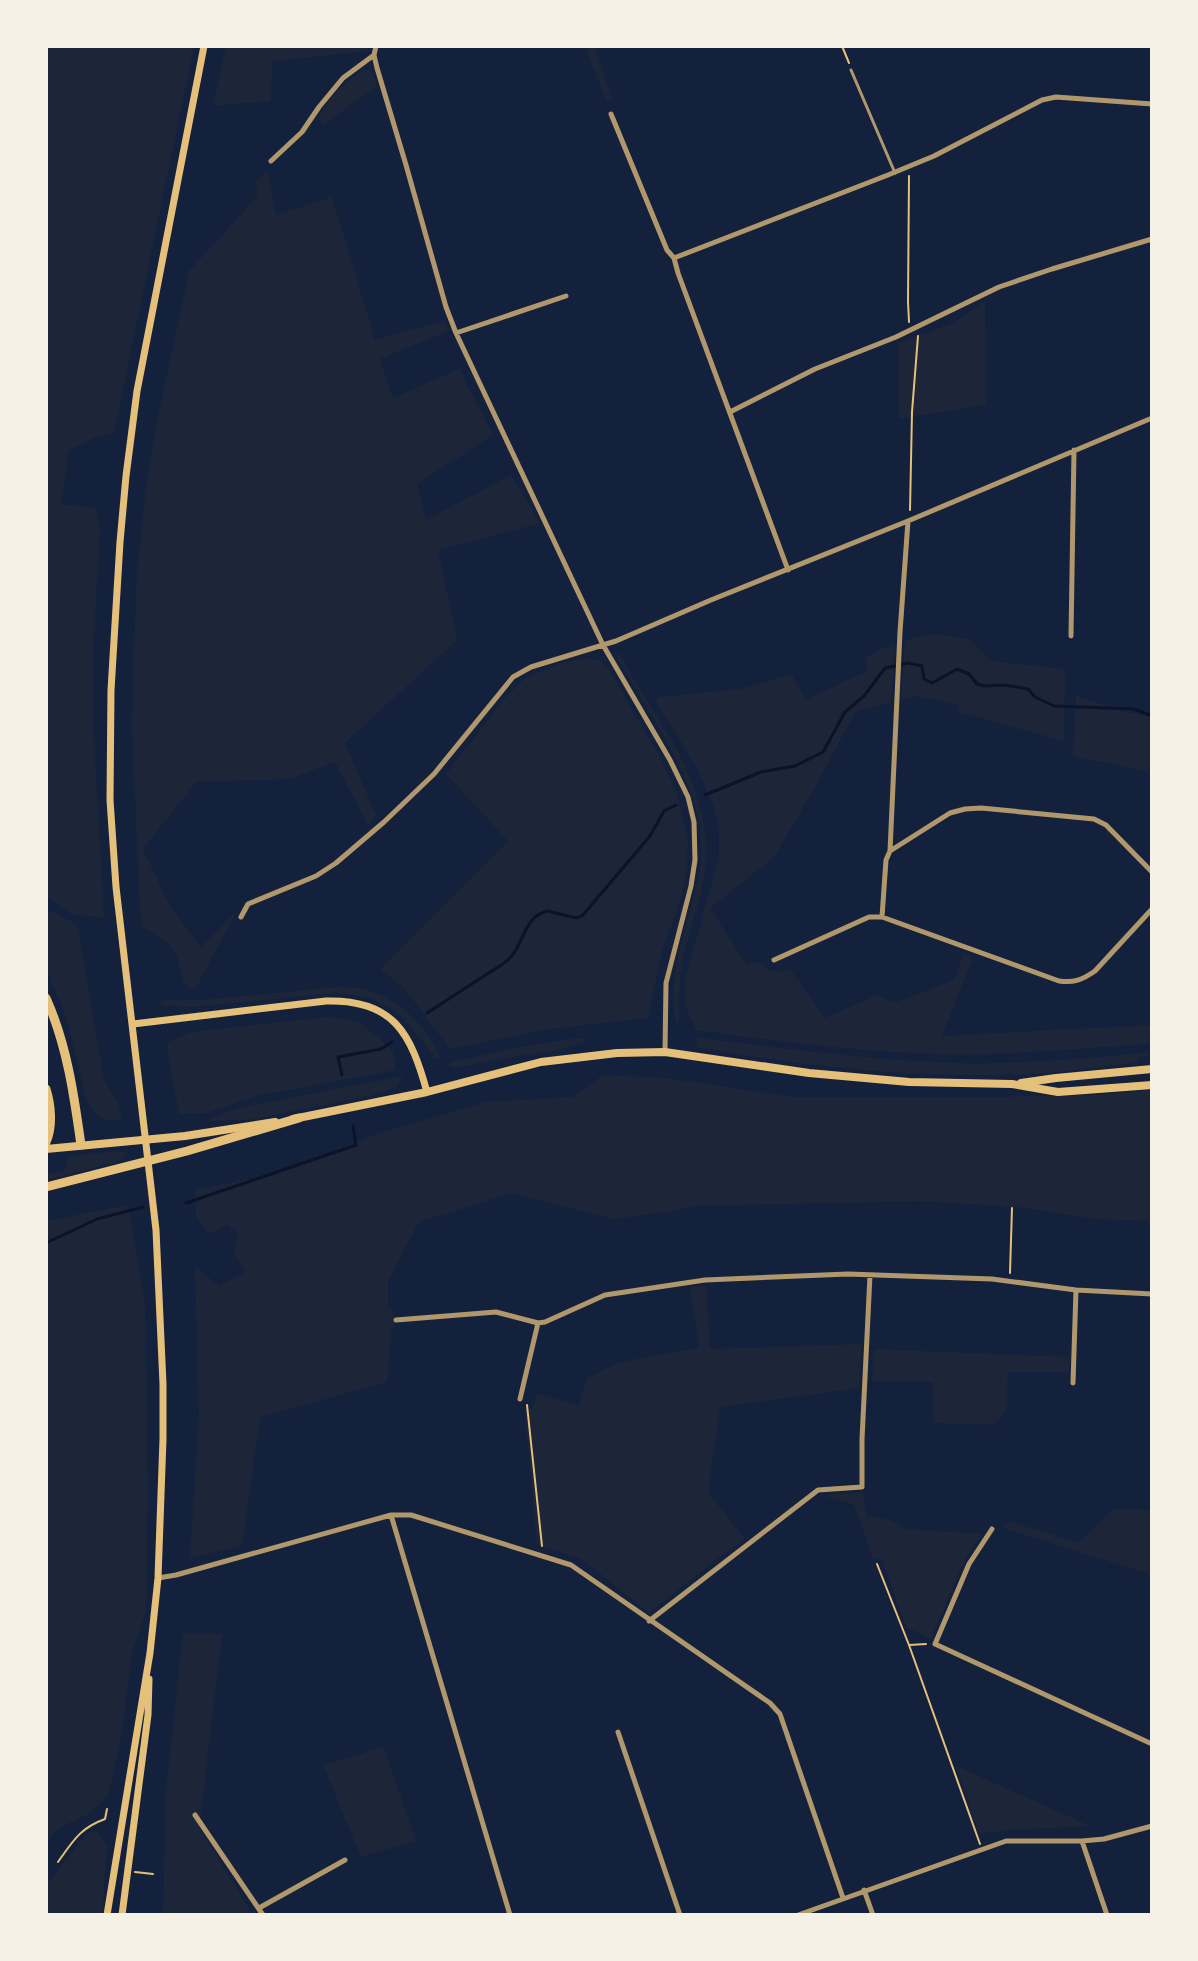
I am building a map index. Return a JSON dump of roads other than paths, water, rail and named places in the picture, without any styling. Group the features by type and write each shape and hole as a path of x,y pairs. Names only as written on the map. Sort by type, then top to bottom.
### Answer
{"highway":[{"path":"46,998 67,1058 81,1145"},
{"path":"46,1089 50,1124 46,1142"},
{"path":"46,1187 299,1118"}],"main road":[{"path":"107,1915 150,1653 158,1578 163,1425 157,1244 151,1175 116,887 110,800 111,690 120,542 137,391 204,46"},
{"path":"133,1024 326,1001 357,1002 381,1011 395,1022 411,1047 427,1092"},
{"path":"46,1149 185,1136 299,1118 427,1092 541,1062 617,1053 665,1052 809,1073 909,1082 1012,1084 1058,1092 1152,1085"},
{"path":"1012,1084 1152,1069"},
{"path":"122,1915 148,1715 150,1653"}],"street":[{"path":"376,46 374,55 456,333 603,645 688,797 694,822 695,860 666,983 665,1052"},
{"path":"271,161 302,132 343,78 374,55"},
{"path":"674,258 895,173 1042,100 1056,97 1152,104"},
{"path":"611,114 667,250 674,258 788,570"},
{"path":"730,412 815,369 910,331 999,287 1152,239"},
{"path":"456,333 566,296"},
{"path":"241,917 248,904 316,876 336,863 384,822 434,774 513,677 531,667 603,645 1152,418"},
{"path":"1071,636 1074,450"},
{"path":"882,917 886,860 890,851 900,632 911,520"},
{"path":"890,851 950,813 981,808 1094,819 1106,825 1152,872"},
{"path":"774,960 869,917 882,917 1072,983 1095,971 1152,909"},
{"path":"396,1320 496,1312 538,1323 605,1295 682,1282 848,1274 1000,1280 1076,1290 1152,1294"},
{"path":"649,1621 818,1490 862,1487 870,1275"},
{"path":"1073,1383 1076,1290"},
{"path":"520,1399 538,1323"},
{"path":"158,1578 391,1515 411,1515 571,1565 770,1703 780,1714 843,1898"},
{"path":"391,1515 510,1915"},
{"path":"992,1529 969,1564 935,1644 1152,1744"},
{"path":"618,1732 680,1915"},
{"path":"195,1815 263,1915"},
{"path":"798,1915 1006,1841 1104,1839 1152,1826"},
{"path":"1082,1841 1107,1915"},
{"path":"259,1908 345,1860"},
{"path":"864,1890 873,1915"}],"lane":[{"path":"851,70 895,173"}],"waterway":[{"path":"903,664 922,666 924,679 932,683 957,669 969,674 977,684 1028,689 1035,697 1054,706 1134,709 1152,716"},
{"path":"705,795 761,772 795,766 823,752 845,712 864,696 885,668 895,666"},
{"path":"427,1013 507,961 539,914 547,911 577,918 583,915 650,836 664,811 676,805"},
{"path":"342,1075 338,1057 381,1049 392,1042"},
{"path":"186,1203 356,1145 353,1126"},
{"path":"46,1243 97,1219 143,1207"}]}
